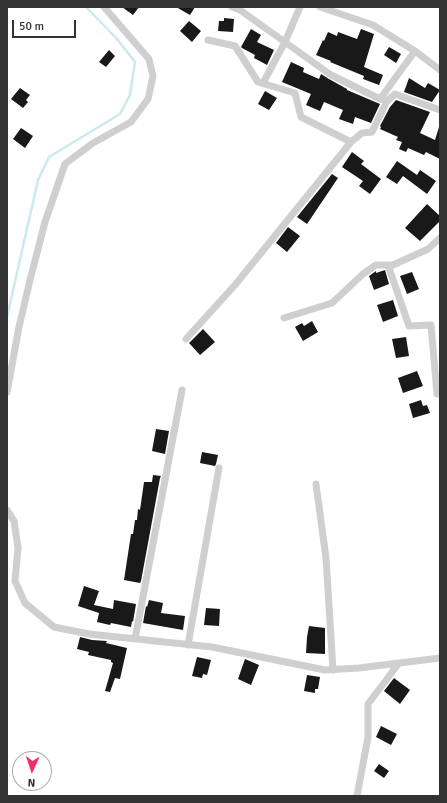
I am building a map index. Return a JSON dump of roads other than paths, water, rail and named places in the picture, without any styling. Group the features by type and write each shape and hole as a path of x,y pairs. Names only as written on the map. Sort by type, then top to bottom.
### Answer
{"street":[{"path":"7,392 19,326 32,272 45,222 65,164 93,143 131,122 148,99 154,76 149,59 104,7"},
{"path":"232,7 240,10 331,75 383,100"},
{"path":"263,83 285,42 300,7"},
{"path":"320,7 372,26 415,51 440,70"},
{"path":"208,40 235,46 258,82 295,93 301,117 351,142"},
{"path":"186,339 235,285 351,142 362,133 372,132 383,100 415,51"},
{"path":"383,100 395,94 440,110"},
{"path":"284,318 332,304 363,274 376,264 393,265 428,249 440,238"},
{"path":"388,265 409,326 431,324 437,394"},
{"path":"135,639 182,390"},
{"path":"188,645 218,468"},
{"path":"316,484 326,558 333,670"},
{"path":"7,510 14,521 18,548 14,581 25,603 54,627 89,634 212,647 325,670 360,668 440,658"},
{"path":"357,796 368,737 368,704 399,663"}],"waterway":[{"path":"7,317 38,180 49,157 120,114 130,95 135,62 117,39 86,7"}]}
